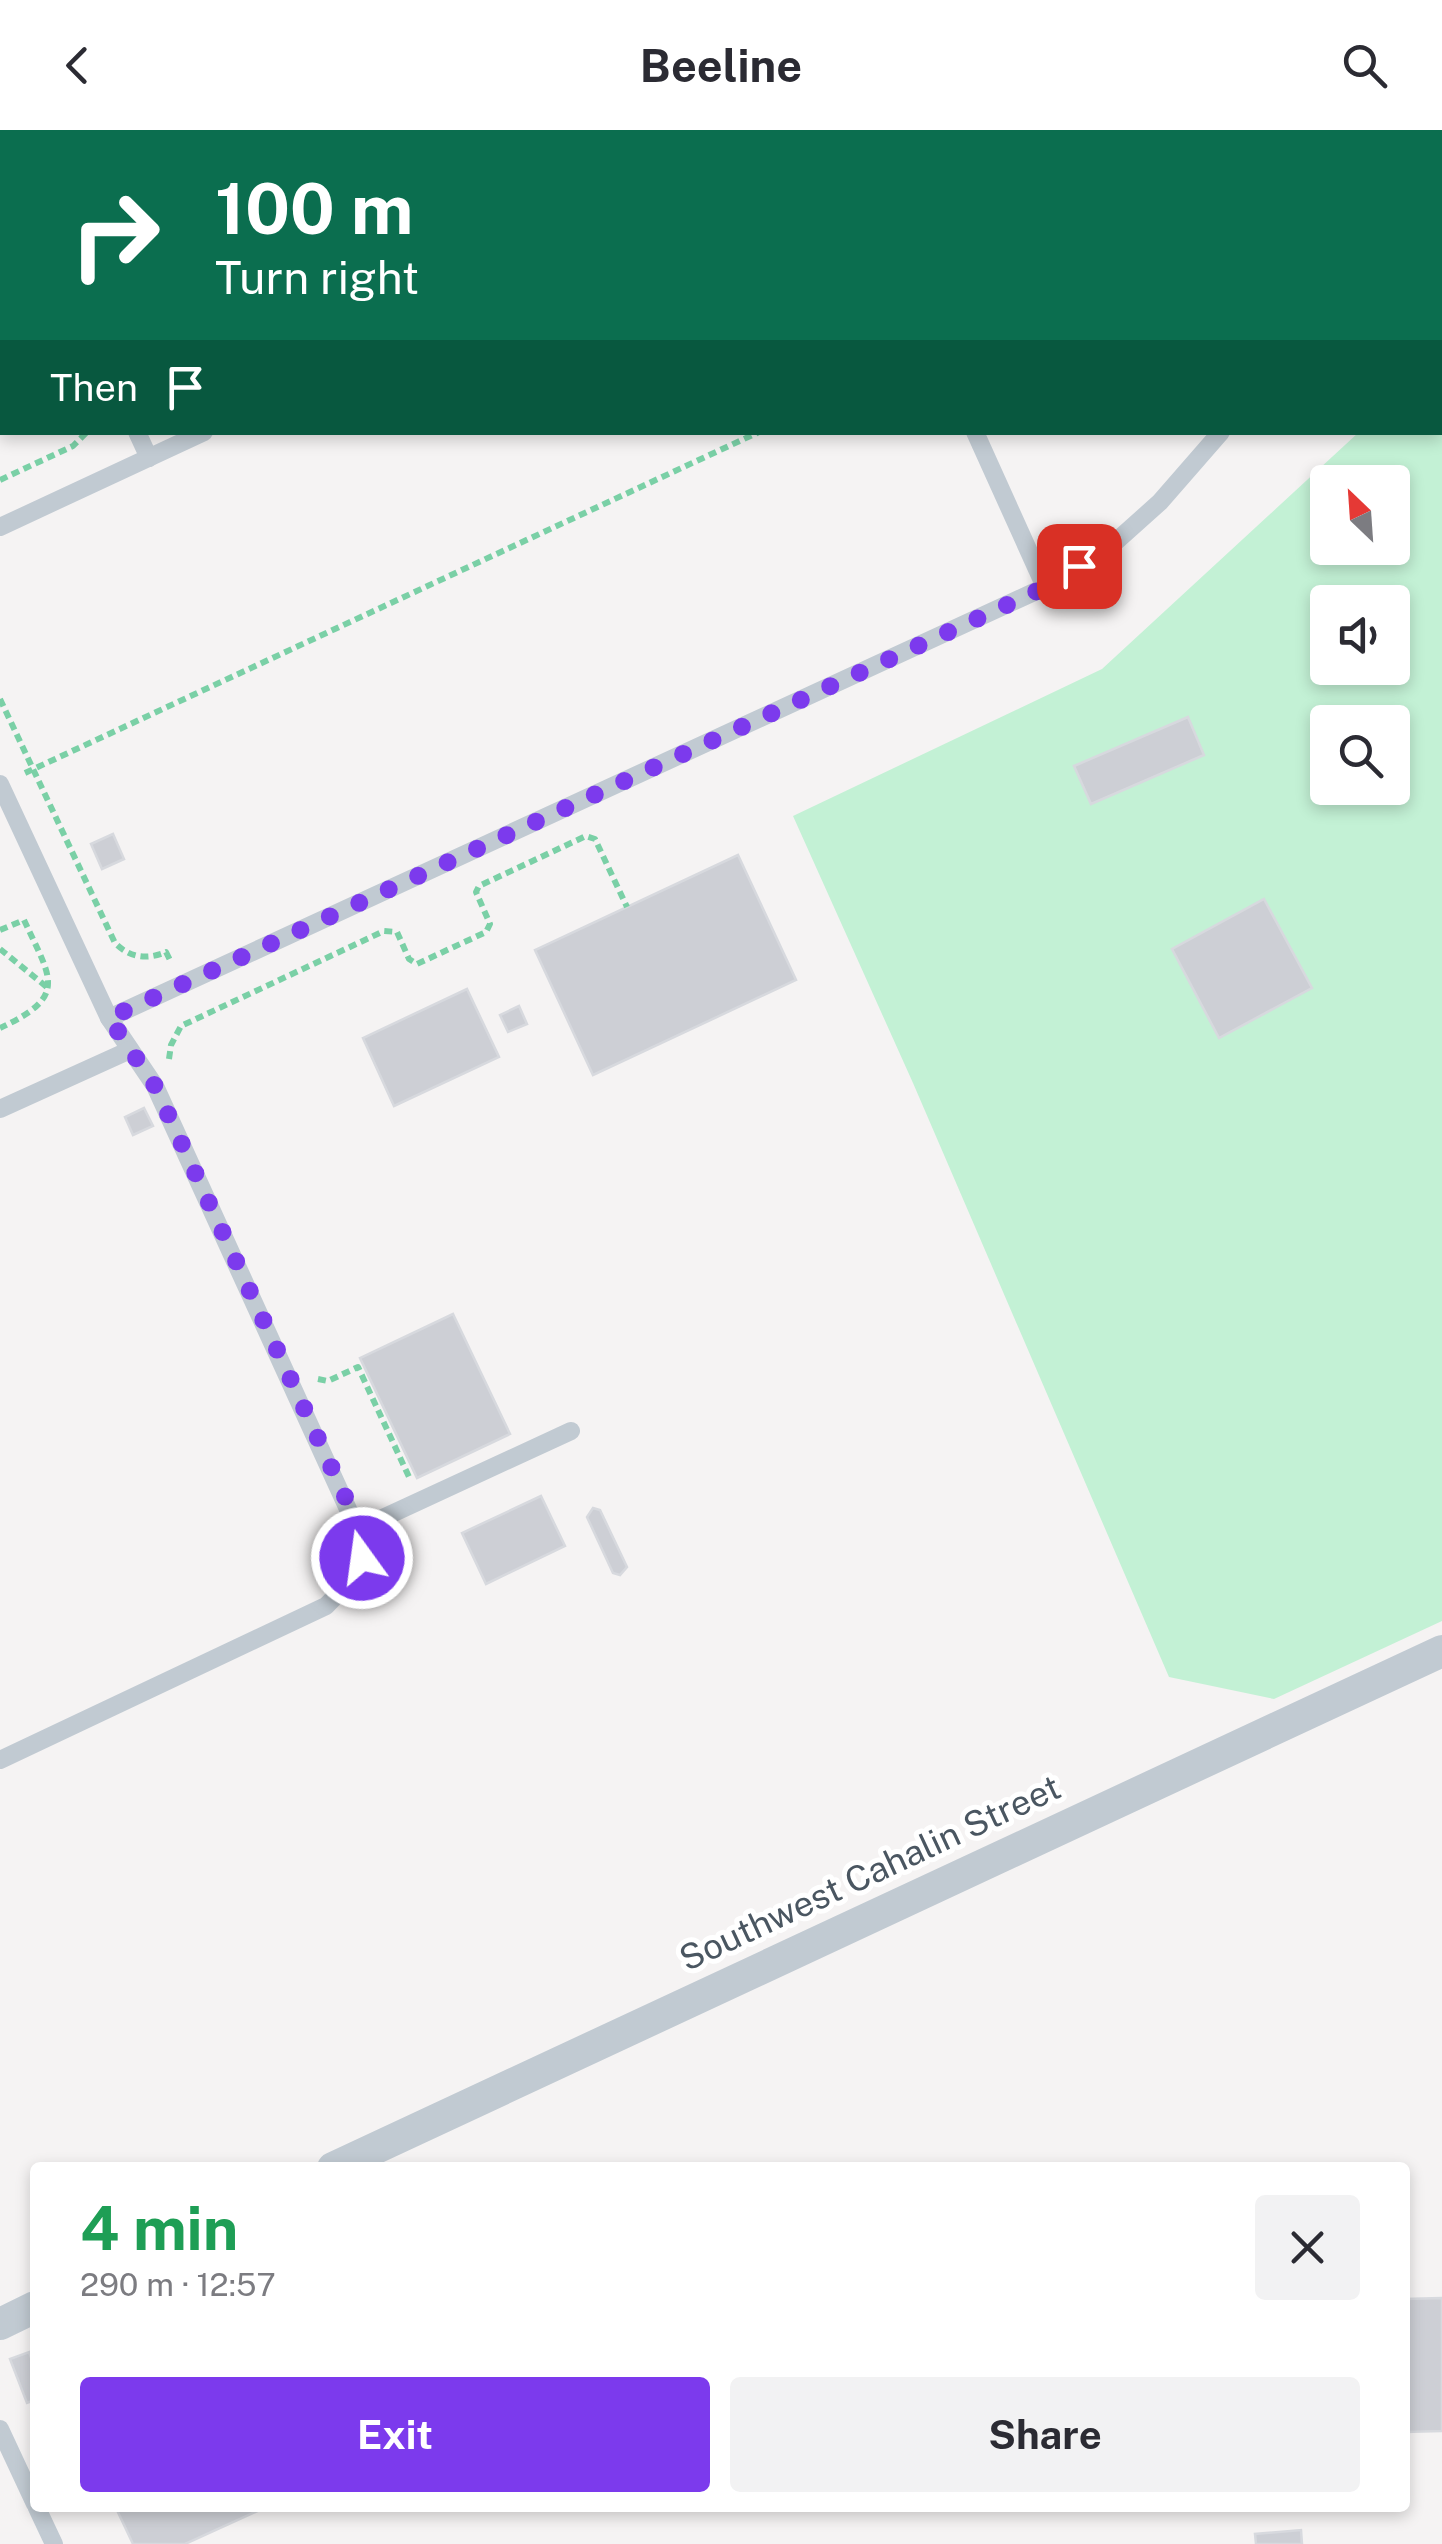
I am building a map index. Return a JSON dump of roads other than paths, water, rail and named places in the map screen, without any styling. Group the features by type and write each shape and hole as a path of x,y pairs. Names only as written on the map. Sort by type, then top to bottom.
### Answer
{"street":[{"name":"Southwest Cahalin Street","path":"345,2162 1442,1652"},
{"path":"0,2324 30,2309"}],"lane":[{"path":"138,435 149,458"},
{"path":"0,528 198,435"},
{"path":"976,435 1046,587"},
{"path":"109,1018 1046,587 1112,545 1160,502 1218,435"},
{"path":"0,784 109,1018 155,1086 360,1529 362,1558 356,1574 326,1606 0,1760"},
{"path":"0,1109 130,1050"},
{"path":"360,1529 571,1431"},
{"path":"0,2429 30,2493"},
{"path":"39,2512 54,2544"}]}
